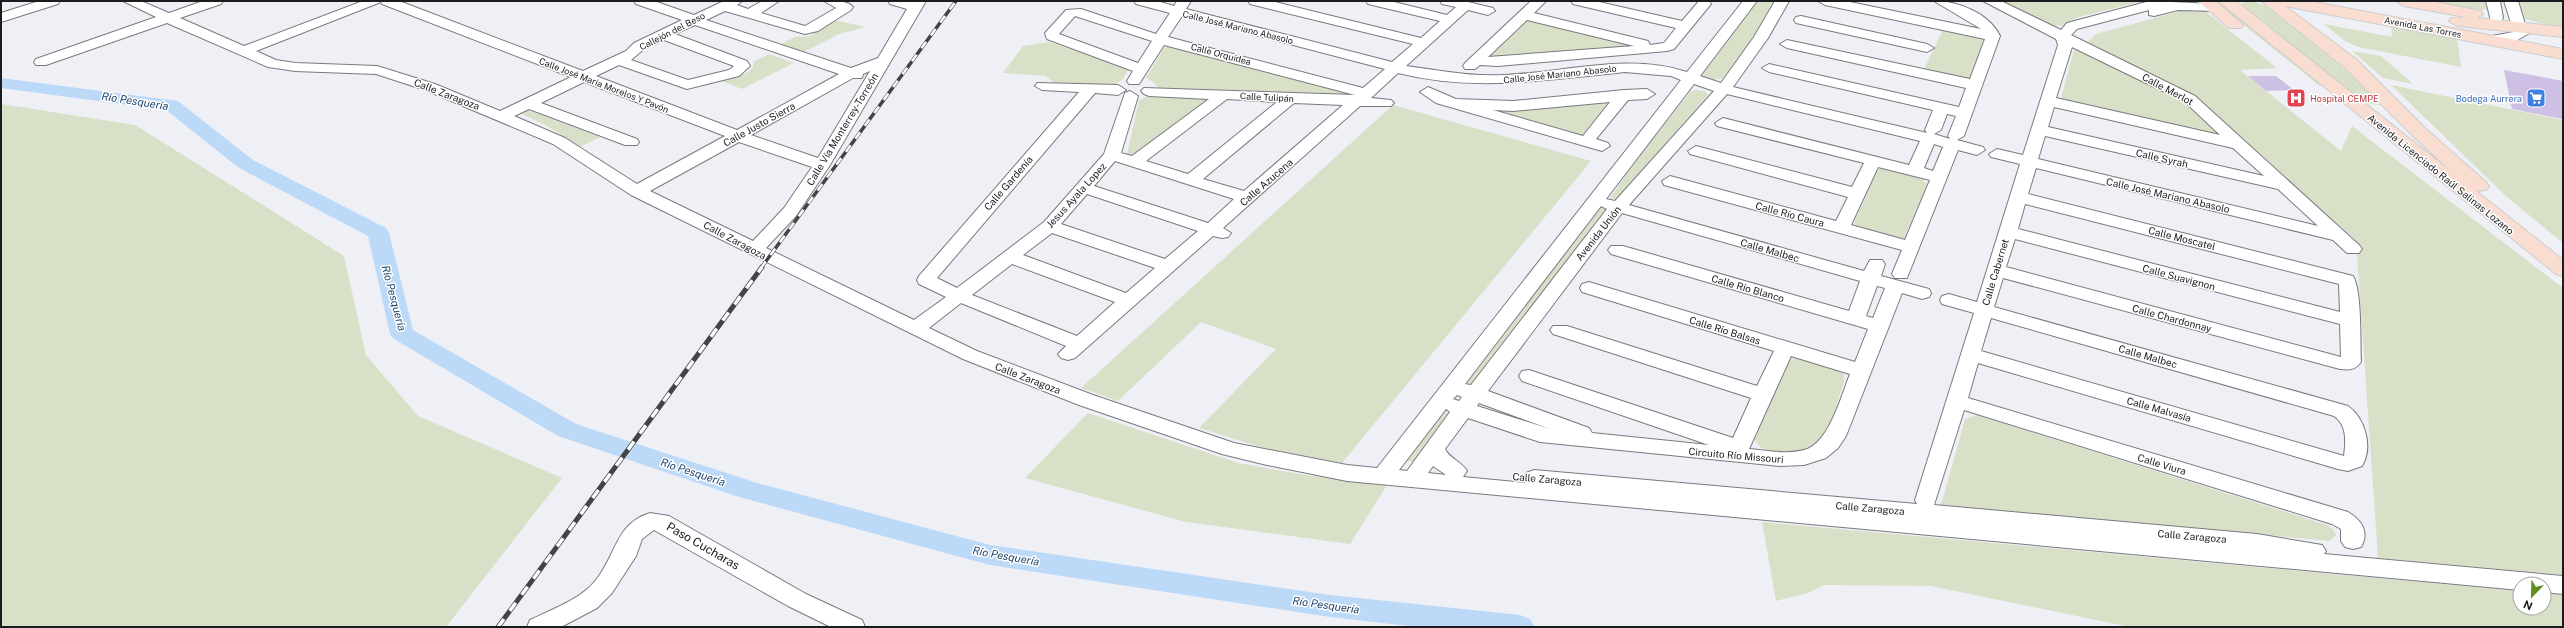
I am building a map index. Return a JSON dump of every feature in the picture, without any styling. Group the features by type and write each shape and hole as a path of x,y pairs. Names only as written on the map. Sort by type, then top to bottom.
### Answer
{"main road":[{"name":"Avenida Licenciado Raúl Salinas Lozano","path":"2269,1 2350,63 2439,151 2563,255"},
{"name":"Avenida Las Torres","path":"2284,1 2563,54"},
{"path":"2330,1 2416,16 2518,24 2563,31"},
{"path":"2404,1 2496,18 2518,24"},
{"name":"Avenida Licenciado Raúl Salinas Lozano","path":"2221,3 2356,105 2563,270"},
{"path":"2356,105 2385,108 2392,103"}],"street":[{"path":"1,18 53,1"},
{"name":"Calle Zaragoza","path":"130,1 243,51 286,66 384,72 502,116 559,141 637,191 755,249 767,257 970,355 1051,387 1247,454 1347,472 1416,474 1919,513"},
{"path":"42,62 216,1"},
{"path":"243,51 375,1"},
{"name":"Calle José María Morelos Y Pavón","path":"387,1 738,136 822,165"},
{"path":"641,1 800,58 873,79"},
{"path":"749,14 772,1"},
{"path":"729,4 749,14 806,30 846,8 831,1"},
{"path":"895,1 917,4"},
{"name":"Calle José Mariano Abasolo","path":"1141,1 1182,6 1401,69 1417,76 1470,86 1512,86 1564,77 1627,72 1688,80 1931,134 1954,140 1977,150"},
{"path":"1255,1 1425,43"},
{"path":"1373,1 1488,10"},
{"path":"1447,1 1462,9"},
{"path":"1463,73 1538,1"},
{"path":"1578,1 1685,26"},
{"name":"Avenida Unión","path":"1386,472 1750,1"},
{"name":"Avenida Unión","path":"1416,474 1434,448 1618,207 1761,38 1782,1"},
{"path":"1825,1 1992,36"},
{"path":"1941,1 1982,23 1989,29 1992,36"},
{"name":"Calle Merlot","path":"1990,1 2067,41 2190,99 2353,249"},
{"path":"2493,1 2496,18"},
{"path":"2491,40 2516,38 2520,34 2512,1"},
{"path":"1477,60 1498,62 1662,48 1668,46 1685,26 1698,2 1718,7"},
{"path":"2067,41 2092,28 2170,3 2221,3"},
{"name":"Callejón del Beso","path":"502,116 633,53 639,46 729,4"},
{"name":"Calle Vía Monterrey-Torreón","path":"755,249 790,212 822,165 917,4"},
{"name":"Jesus Ayala Lopez","path":"915,329 1050,226 1112,155 1127,89 1142,69 1182,6"},
{"name":"Calle Azucena","path":"959,296 1074,349 1170,267 1218,232 1247,198 1363,98 1401,69 1425,43 1462,9"},
{"name":"Calle Orquídea","path":"1142,69 1053,37 1053,31 1074,12 1144,35 1162,38 1363,98"},
{"path":"1524,15 1662,48"},
{"path":"1801,20 1927,48"},
{"path":"1915,72 1938,24"},
{"path":"618,60 687,85 734,73 743,66 742,64 664,35"},
{"name":"Circuito Río Missouri","path":"1447,394 1469,402 1540,435 1611,443 1737,451 1793,460 1822,451 1836,436 1938,177 1965,113 1992,36"},
{"name":"Calle Cabernet","path":"1919,513 1956,401 2067,41"},
{"path":"1787,44 1975,85"},
{"path":"1555,57 1574,100"},
{"path":"1540,58 1590,98"},
{"name":"Calle Justo Sierra","path":"637,191 852,73 883,61"},
{"path":"1769,68 1965,113"},
{"name":"Calle Tulipán","path":"1127,89 1147,84 1148,91 1291,98 1363,98 1386,103"},
{"path":"1042,86 1127,89"},
{"name":"Calle Gardenía","path":"959,296 929,283 926,278 1091,88"},
{"path":"1428,92 1436,98 1454,104 1602,146"},
{"path":"1134,162 1223,94"},
{"path":"1454,104 1513,106 1647,94"},
{"path":"1586,142 1624,95"},
{"path":"1191,180 1291,98"},
{"path":"2047,102 2240,144"},
{"path":"528,103 631,142"},
{"path":"1915,171 1942,108"},
{"path":"1723,123 1938,177"},
{"name":"Calle Syrah","path":"2039,130 2285,186"},
{"path":"1696,151 1857,194"},
{"name":"Calle José Mariano Abasolo","path":"1997,154 2339,236"},
{"path":"1112,155 1247,198"},
{"path":"1842,228 1873,161"},
{"name":"Calle Río Caura","path":"1670,181 1842,228 1878,259 1911,247"},
{"path":"1084,188 1218,232"},
{"name":"Calle Moscatel","path":"2018,197 2346,280 2348,284 2350,322"},
{"name":"Calle Malbec","path":"1597,200 1618,207 1878,259 1898,280 1922,294"},
{"path":"1050,226 1170,267"},
{"name":"Calle Suavignon","path":"2008,232 2350,322"},
{"name":"Calle Río Blanco","path":"1617,250 1879,326"},
{"path":"1010,257 1129,301"},
{"path":"1855,319 1878,259"},
{"name":"Calle Chardonnay","path":"1996,270 2349,364 2351,361 2350,322"},
{"name":"Calle Río Balsas","path":"1589,288 1861,371"},
{"name":"Calle Malbec","path":"1949,300 2327,406 2346,414 2354,423 2355,458 2354,461 2348,464"},
{"path":"867,305 890,306 918,317 934,315 933,322 936,327 1035,374 1051,387"},
{"path":"1560,330 1763,395"},
{"path":"1529,376 1737,451 1785,348"},
{"name":"Calle Malvasía","path":"1970,354 2348,464"},
{"name":"Calle Viura","path":"1956,401 2340,518 2352,525 2353,541"},
{"path":"1434,448 1440,461 1456,471"},
{"name":"Calle Zaragoza","path":"1416,474 1456,471 1919,513 2390,569 2563,584"},
{"name":"Paso Cucharas","path":"539,627 588,602 604,587 624,556 632,534 650,520 661,522 797,600 853,627"}],"green space":[{"path":"1758,1 1774,1 1749,43 1723,78 1712,80 1704,77 1703,74"},
{"path":"2002,1 2145,1 2078,17 2061,26 2050,25"},
{"path":"2421,1 2486,1 2488,9 2475,11"},
{"path":"2519,1 2563,1 2563,28 2524,19"},
{"path":"2244,2 2255,2 2266,6 2339,64 2382,105 2367,104 2346,87 2331,80 2242,7 2241,5"},
{"path":"2184,10 2205,11 2277,68 2240,70 2341,151 2352,126 2563,288 2563,575 2378,558 2356,240 2196,98 2088,42 2096,34"},
{"path":"2226,11 2230,11 2324,86 2320,86"},
{"path":"834,20 866,27 839,34 802,53 781,44 795,37 810,36"},
{"path":"1527,20 1632,45 1632,47 1490,58 1489,56"},
{"path":"2324,24 2392,37 2391,25 2457,38 2461,67 2358,47 2345,41"},
{"path":"1943,30 1985,39 1970,79 1924,69"},
{"path":"1049,42 1125,67 1128,71 1122,80 1110,86 1056,84 1045,76 1003,73 1023,46"},
{"path":"1170,46 1346,92 1348,94 1159,89 1154,82 1146,78 1164,48"},
{"path":"2074,50 2080,50 2180,100 2217,133 2214,134 2065,101 2061,98"},
{"path":"2352,51 2381,56 2413,84 2383,78"},
{"path":"769,54 794,63 742,89 721,81 747,73 753,67 753,62"},
{"path":"2391,85 2563,120 2563,243 2508,198"},
{"path":"1696,90 1705,91 1708,95 1616,199 1610,198 1639,156 1690,92"},
{"path":"1152,95 1208,99 1132,156 1127,155 1139,100"},
{"path":"1606,101 1609,104 1582,136 1503,112 1505,110"},
{"path":"1,104 135,125 344,256 366,355 418,416 562,478 446,627 1,627"},
{"path":"1393,105 1591,161 1342,463 1264,448 1199,428 1276,349 1201,322 1118,401 1081,388"},
{"path":"527,110 600,137 580,147 549,127 520,113"},
{"path":"1881,168 1918,176 1927,184 1904,238 1898,238 1859,228 1854,223 1877,171"},
{"path":"1600,208 1607,209 1472,384 1467,383 1467,380"},
{"path":"1793,359 1820,363 1844,374 1844,381 1828,429 1821,440 1812,447 1799,452 1783,452 1761,448 1754,439 1789,360"},
{"path":"1443,412 1449,413 1413,462 1408,461 1407,459"},
{"path":"1088,413 1238,463 1305,475 1387,485 1350,544 1186,522 1025,478"},
{"path":"1977,415 2327,525 2333,529 2336,535 2330,541 1941,505 1965,419"},
{"path":"1762,522 2512,590 2512,616 2552,616 2552,594 2563,595 2563,627 2130,627 1931,586 1824,585 1808,593 1776,601"}],"building":[{"name":"Bodega Aurrera","path":"2504,70 2563,81 2563,119 2512,109"},
{"path":"2248,76 2276,76 2294,90 2266,91"}],"waterway":[{"name":"Río Pesquería","path":"1,83 171,105 246,164 378,233 402,334 567,430 748,490 990,555 1330,606 1520,627"}],"railway":[{"path":"761,268 956,1"},
{"path":"498,627 762,267"}],"place":[{"name":"Hospital CEMPE","path":"2296,98"},
{"name":"Bodega Aurrera","path":"2536,98"}]}
